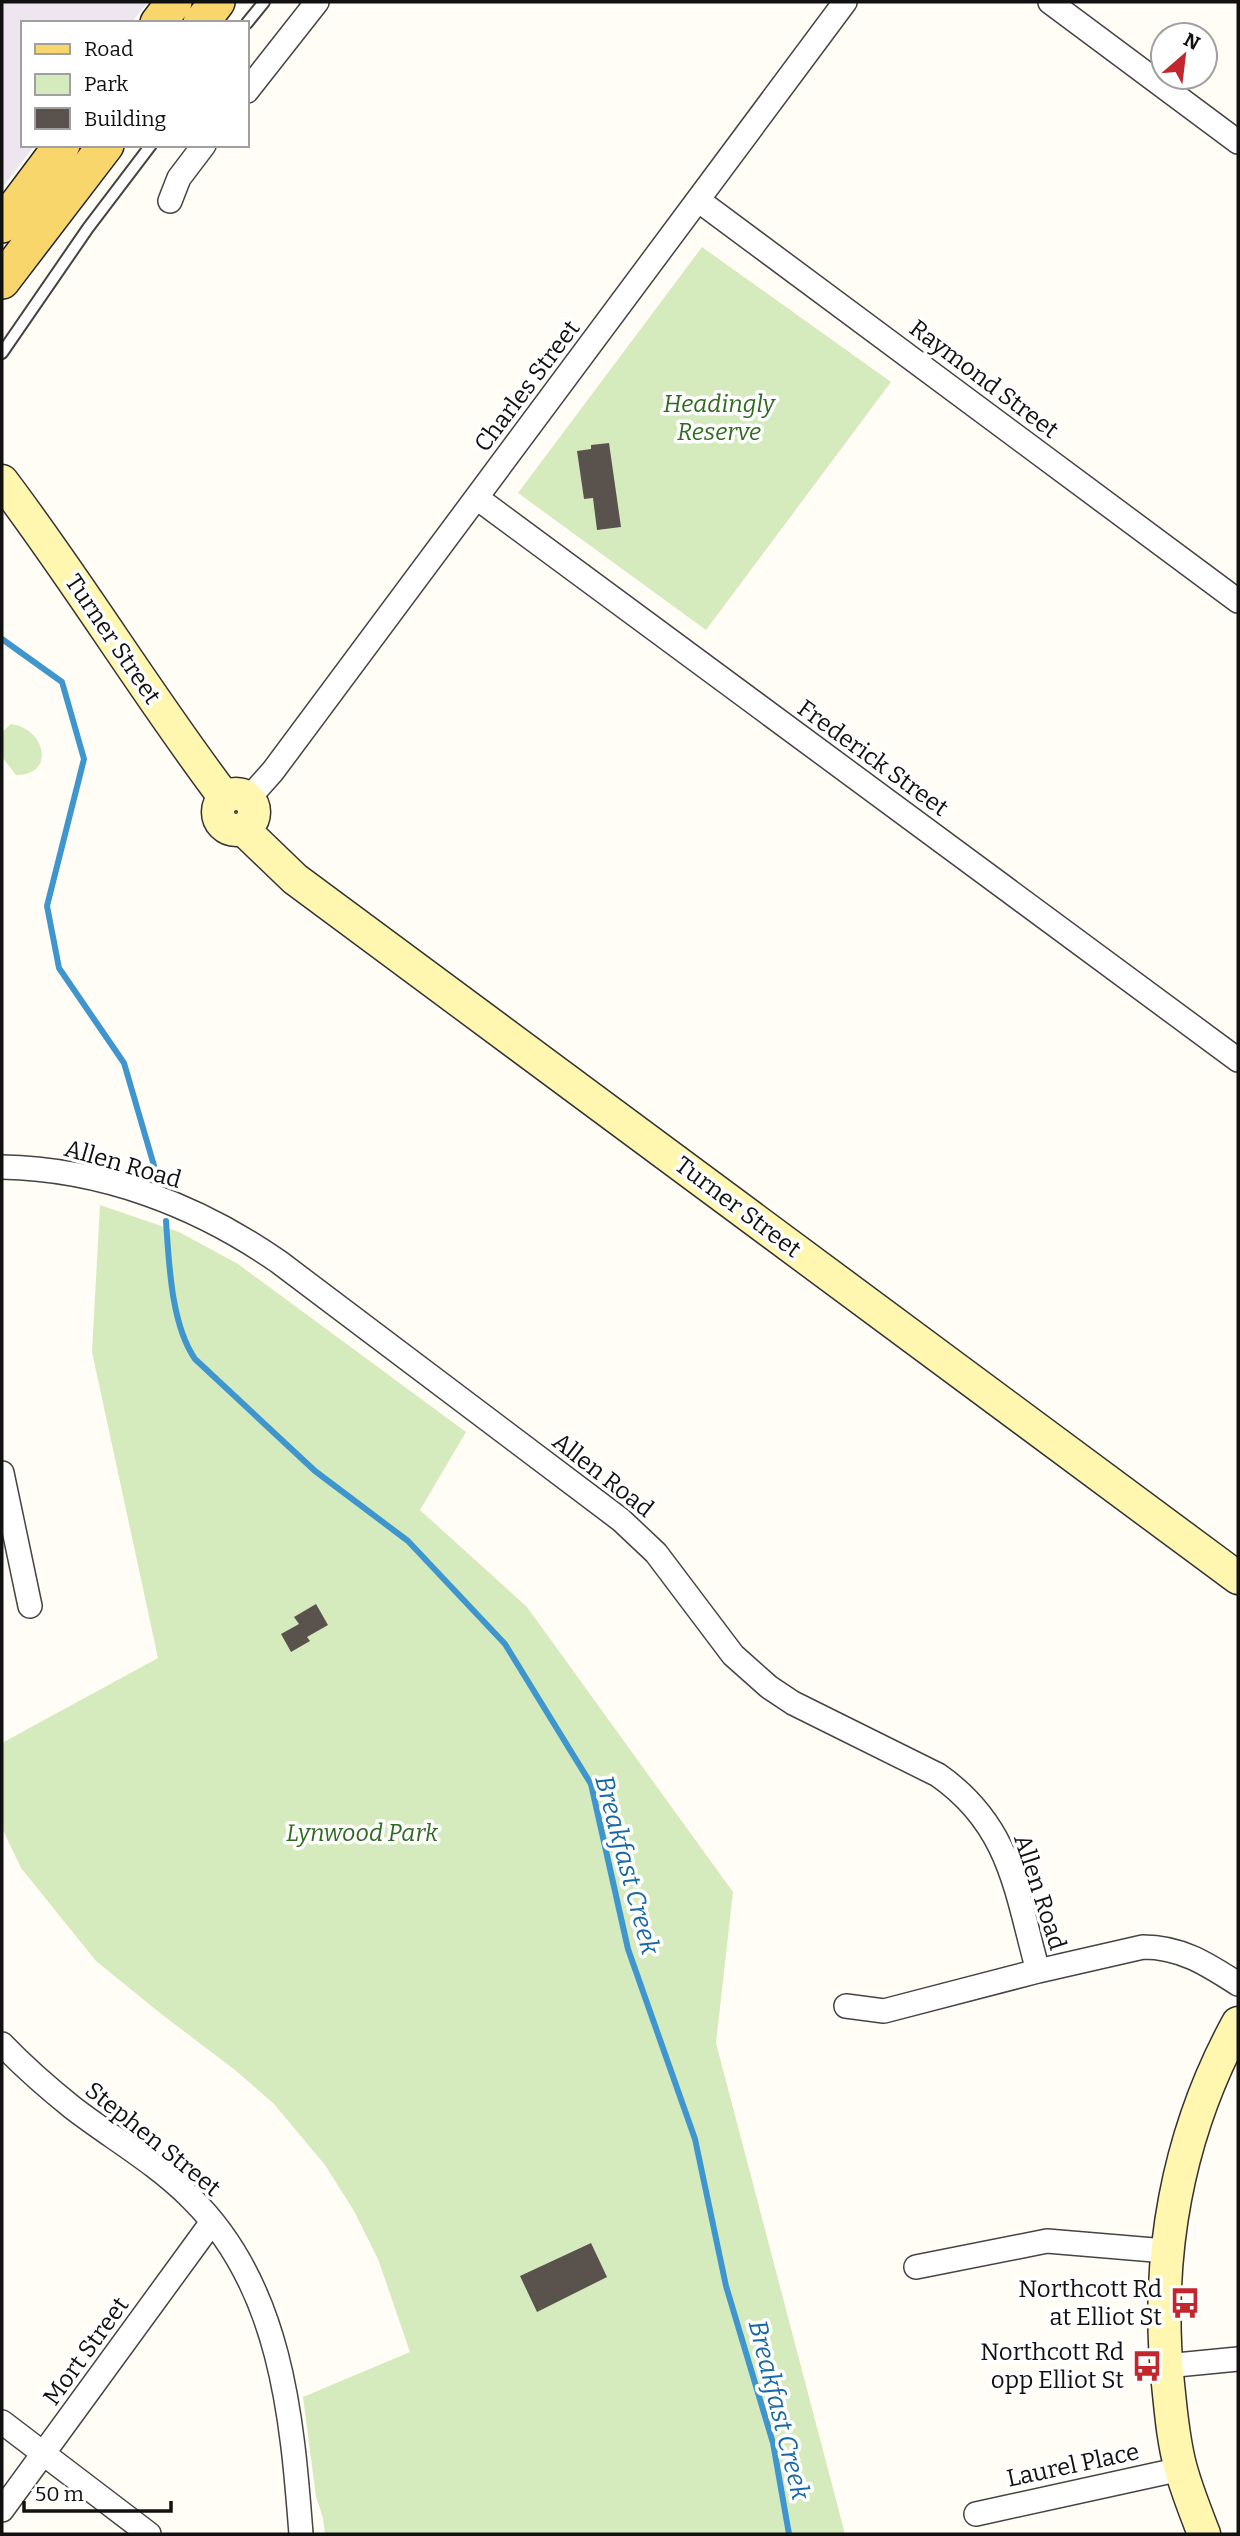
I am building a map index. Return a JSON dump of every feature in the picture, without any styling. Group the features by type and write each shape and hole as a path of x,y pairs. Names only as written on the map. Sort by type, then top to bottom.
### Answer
{"main road":[{"path":"160,21 174,2"},
{"path":"203,21 217,2"},
{"path":"2,225 60,147"},
{"path":"2,281 104,147"}],"street":[{"path":"248,90 317,2"},
{"name":"Charles Street","path":"239,809 273,771 845,2"},
{"path":"1050,2 1238,142"},
{"path":"170,201 179,178 202,147"},
{"name":"Raymond Street","path":"698,200 1238,601"},
{"path":"2,243 9,240 27,218 61,203"},
{"name":"Turner Street","path":"2,481 47,542 187,748 295,879 1238,1578"},
{"name":"Frederick Street","path":"477,498 1238,1060"},
{"name":"Allen Road","path":"2,1167 54,1170 125,1186 179,1206 234,1233 279,1262 621,1520 656,1553 733,1655 769,1687 793,1703 939,1775 977,1809 988,1823 1007,1860 1038,1972"},
{"path":"2,1473 5,1506 30,1606"},
{"path":"846,2006 884,2011 1128,1949 1157,1947 1187,1954 1238,1983"},
{"path":"1204,2534 1181,2469 1174,2438 1166,2367 1166,2251 1178,2182 1190,2138 1209,2084 1238,2023"},
{"name":"Stephen Street","path":"2,2044 74,2109 127,2145 192,2199 233,2249 250,2276 265,2312 286,2401 301,2534"},
{"name":"Mort Street","path":"2,2510 212,2222"},
{"path":"916,2267 1047,2241 1166,2251"},
{"path":"1166,2367 1238,2359"},
{"path":"2,2422 149,2534"},
{"name":"Laurel Place","path":"976,2514 1181,2469"}],"lane":[{"path":"248,22 264,2"},
{"path":"2,353 88,228 149,147"}],"shaded area":[{"path":"2,2 148,2 133,21 21,21 21,147 33,147 2,188"}],"green space":[{"name":"Headingly Reserve","path":"702,247 891,382 706,630 518,493"},
{"path":"11,724 32,734 39,743 41,761 37,768 28,773 16,775 2,757 2,732"},
{"name":"Lynwood Park","path":"100,1205 179,1232 238,1264 466,1432 420,1510 527,1607 733,1892 716,2043 845,2534 325,2534 316,2497 303,2397 410,2352 378,2259 354,2211 325,2165 274,2104 96,1961 21,1868 2,1828 2,1743 158,1658 92,1352"}],"building":[{"path":"609,443 621,527 597,530 593,498 584,499 577,451 591,449 591,445"},
{"path":"316,1604 328,1625 307,1637 310,1641 291,1652 281,1634 299,1624 294,1617"},
{"path":"591,2243 607,2277 537,2312 520,2276"}],"waterway":[{"name":"Breakfast Creek","path":"2,639 62,682 84,759 47,906 59,968 124,1063 155,1169"},
{"name":"Breakfast Creek","path":"166,1221 176,1311 187,1345 195,1359 315,1471 408,1541 505,1644 591,1784 628,1949 695,2139 726,2286 773,2443 789,2534"}],"place":[{"name":"Northcott Rd at Elliot St","path":"1185,2303"},
{"name":"Northcott Rd opp Elliot St","path":"1147,2366"}]}
